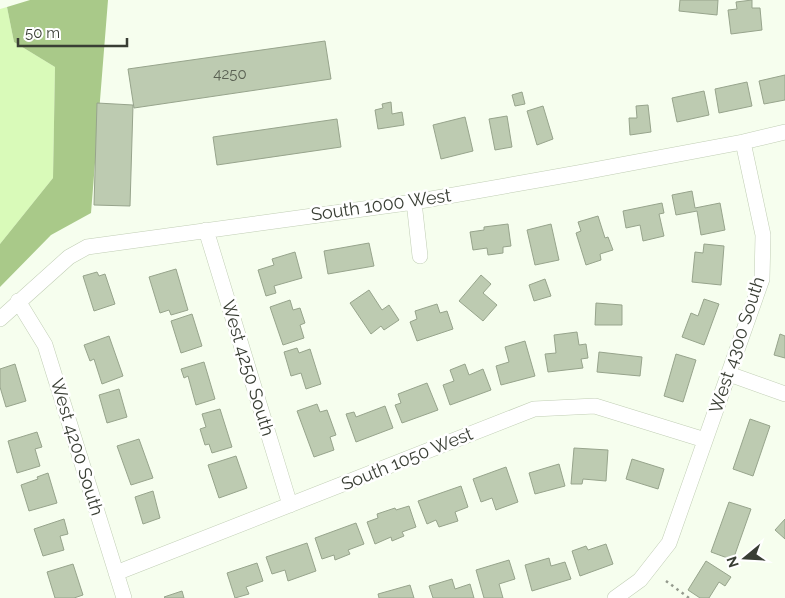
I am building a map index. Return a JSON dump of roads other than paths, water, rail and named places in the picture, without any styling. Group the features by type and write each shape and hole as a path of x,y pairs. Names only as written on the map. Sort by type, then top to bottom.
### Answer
{"street":[{"name":"South 1000 West","path":"0,319 69,257 87,247 414,202 743,142 785,132"},
{"name":"West 4300 South","path":"615,598 640,580 669,543 762,279 763,235 743,142"},
{"path":"414,202 420,256"},
{"name":"West 4250 South","path":"206,230 290,505"},
{"name":"West 4200 South","path":"18,301 46,345 124,598"},
{"path":"729,374 785,394"},
{"name":"South 1050 West","path":"116,573 534,409 595,406 705,440"}]}
